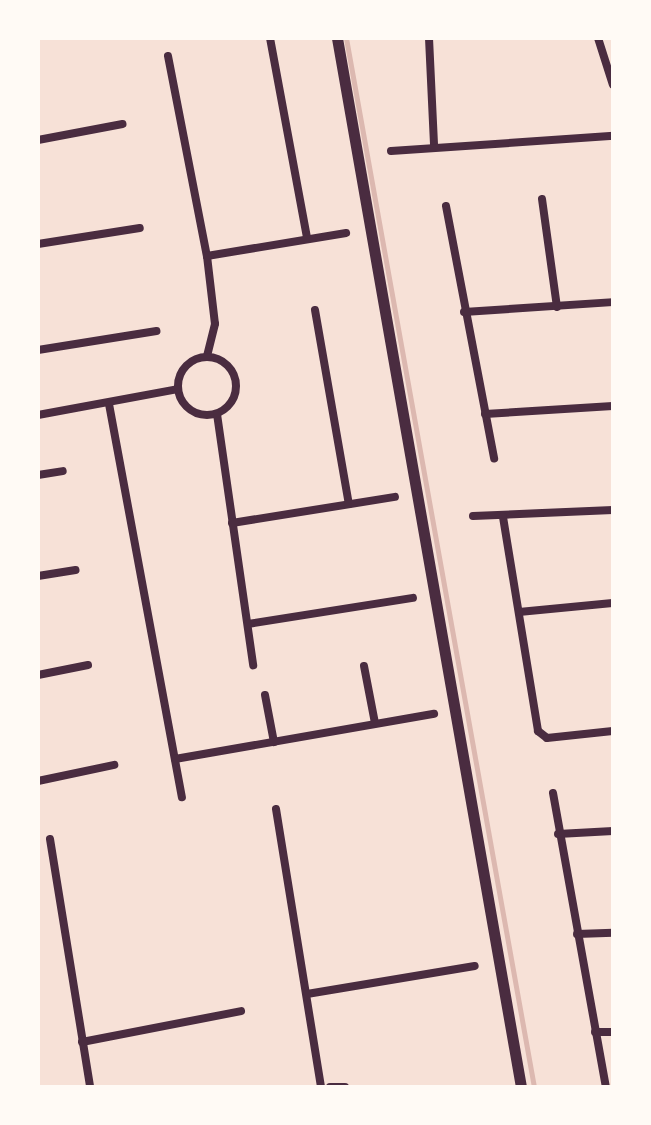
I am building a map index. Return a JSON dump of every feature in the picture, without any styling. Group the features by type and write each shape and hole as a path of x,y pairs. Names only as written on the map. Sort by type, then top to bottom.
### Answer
{"main road":[{"path":"337,38 521,1087"}],"street":[{"path":"270,38 307,238"},
{"path":"429,38 434,145"},
{"path":"598,38 613,85"},
{"path":"168,56 207,256 215,324 207,357"},
{"path":"38,140 123,124"},
{"path":"391,151 434,145 613,136"},
{"path":"542,199 557,307"},
{"path":"446,206 494,458"},
{"path":"38,244 140,228"},
{"path":"207,256 346,233"},
{"path":"464,312 613,302"},
{"path":"315,310 349,504"},
{"path":"38,350 156,331"},
{"path":"207,357 225,362 236,384 227,407 217,414 187,408 178,389 184,368 207,357"},
{"path":"39,412 109,404 178,389"},
{"path":"109,404 182,797"},
{"path":"485,414 613,406"},
{"path":"217,414 253,665"},
{"path":"38,475 63,471"},
{"path":"232,523 395,497"},
{"path":"473,516 613,510"},
{"path":"503,517 536,726 542,736 613,731"},
{"path":"38,576 76,570"},
{"path":"248,624 413,598"},
{"path":"519,612 613,603"},
{"path":"38,675 88,665"},
{"path":"364,666 375,723"},
{"path":"265,695 274,742"},
{"path":"175,759 434,714"},
{"path":"38,781 114,765"},
{"path":"553,793 606,1087"},
{"path":"276,809 321,1087"},
{"path":"558,834 613,831"},
{"path":"50,839 90,1087"},
{"path":"577,934 613,933"},
{"path":"307,994 475,966"},
{"path":"82,1042 241,1011"},
{"path":"595,1032 613,1032"},
{"path":"330,1087 345,1087"}],"waterway":[{"path":"346,38 534,1087"}]}
